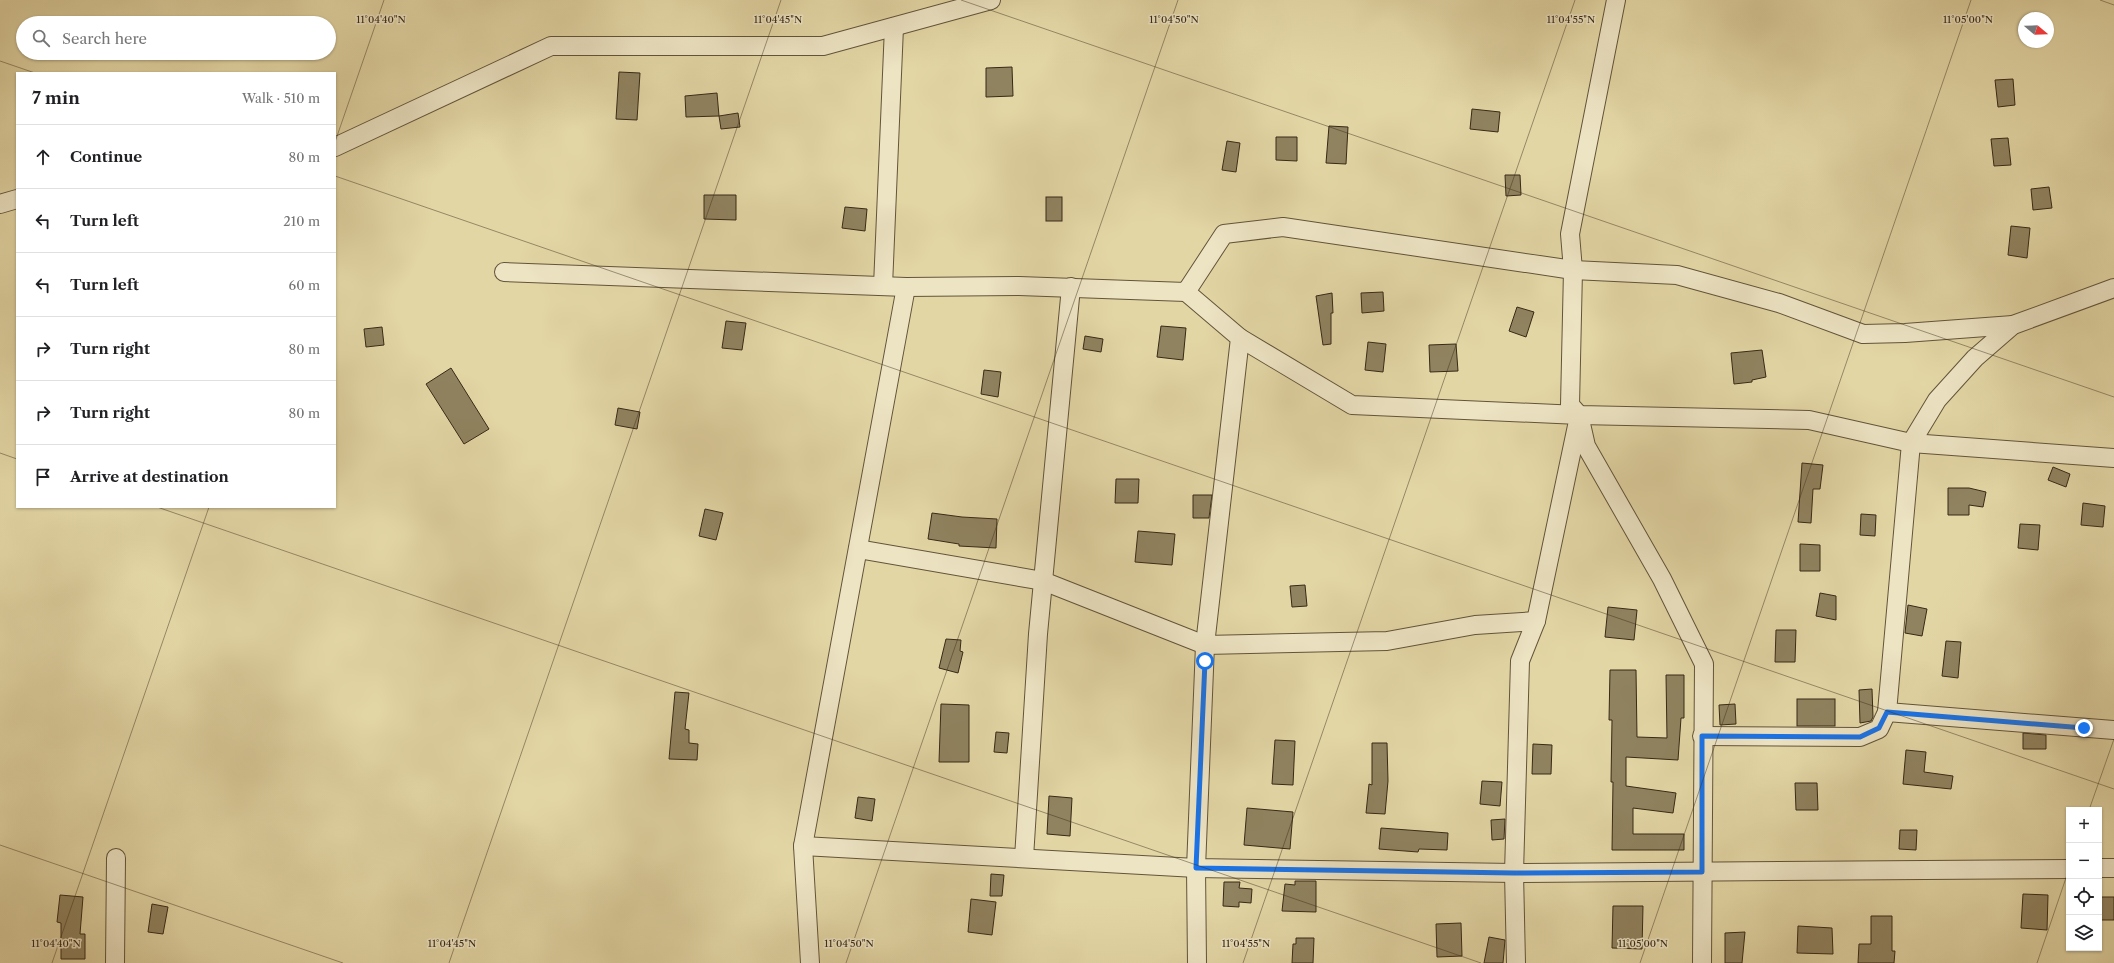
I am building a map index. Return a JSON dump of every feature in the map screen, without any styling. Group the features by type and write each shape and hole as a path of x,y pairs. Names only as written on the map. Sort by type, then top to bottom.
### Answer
{"street":[{"path":"336,147 552,46 823,46 991,0"},
{"path":"1616,0 1570,234 1573,270 1570,405 1579,415 1586,446 1662,579 1704,664 1702,736 1702,963"},
{"path":"883,286 894,26"},
{"path":"0,204 16,198"},
{"path":"1186,292 1224,234 1283,227 1573,270 1677,275 1779,303 1863,334 1905,333 2013,325 2114,288"},
{"path":"504,272 906,287 1019,286 1186,292 1240,338 1352,405 1579,415 1809,420 1911,442 2114,458"},
{"path":"810,963 803,846 906,287"},
{"path":"1024,858 1038,634 1071,288"},
{"path":"1702,736 1860,737 1879,728 1887,712 1911,442 1937,400 1975,358 2013,325"},
{"path":"1197,963 1196,868 1206,645 1240,338"},
{"path":"1516,963 1514,873 1520,661 1536,621 1579,415"},
{"path":"858,549 1043,581 1206,645 1387,641 1476,625 1536,621"},
{"path":"1887,712 2114,730"},
{"path":"803,846 1196,868 1514,873 2066,869"},
{"path":"115,963 116,858"},
{"path":"2102,868 2114,868"}],"building":[{"path":"1012,67 1013,96 986,97 986,68"},
{"path":"619,72 640,73 637,120 616,119"},
{"path":"2013,79 2015,105 1998,107 1995,80"},
{"path":"717,93 719,116 686,117 685,96"},
{"path":"1472,109 1500,112 1498,132 1470,129"},
{"path":"738,113 740,127 721,129 719,116"},
{"path":"1329,126 1348,127 1346,164 1326,163"},
{"path":"1276,137 1297,137 1297,161 1276,160"},
{"path":"2008,138 2011,165 1994,166 1991,139"},
{"path":"1227,141 1240,143 1236,172 1222,170"},
{"path":"1505,175 1520,175 1521,195 1506,196"},
{"path":"2049,187 2052,208 2033,210 2031,189"},
{"path":"704,195 736,195 736,220 704,219"},
{"path":"1046,197 1062,197 1062,221 1046,221"},
{"path":"845,207 867,209 865,231 842,228"},
{"path":"2011,226 2030,228 2027,258 2008,255"},
{"path":"1383,292 1384,311 1362,313 1361,293"},
{"path":"1332,293 1333,313 1331,313 1331,344 1323,345 1316,296"},
{"path":"1517,307 1534,312 1526,337 1509,331"},
{"path":"726,321 746,323 742,350 722,348"},
{"path":"1161,326 1186,328 1183,360 1157,357"},
{"path":"382,327 384,345 366,347 364,329"},
{"path":"1085,336 1103,339 1101,352 1083,349"},
{"path":"1368,342 1386,344 1383,372 1365,370"},
{"path":"1456,344 1458,371 1430,372 1429,345"},
{"path":"1762,350 1766,377 1752,380 1752,382 1734,384 1731,353"},
{"path":"451,368 489,429 464,444 426,384"},
{"path":"984,370 1001,372 998,397 981,394"},
{"path":"618,408 640,412 637,429 615,425"},
{"path":"1802,463 1823,465 1820,489 1813,489 1811,523 1798,522"},
{"path":"2053,467 2070,474 2066,487 2048,480"},
{"path":"1116,479 1139,479 1138,503 1115,503"},
{"path":"1948,488 1969,488 1986,492 1983,507 1969,505 1969,515 1948,515"},
{"path":"1193,495 1212,495 1209,518 1193,518"},
{"path":"2083,503 2105,506 2103,527 2081,525"},
{"path":"705,509 723,513 716,540 699,536"},
{"path":"932,513 962,517 997,519 996,548 959,546 959,544 928,539"},
{"path":"1861,514 1876,515 1875,536 1860,535"},
{"path":"2020,524 2040,525 2038,550 2018,548"},
{"path":"1138,531 1175,534 1172,565 1135,562"},
{"path":"1800,544 1820,545 1820,571 1800,571"},
{"path":"1305,585 1307,606 1292,607 1290,586"},
{"path":"1820,593 1836,596 1836,620 1816,616"},
{"path":"1908,605 1927,609 1922,636 1905,633"},
{"path":"1608,607 1637,610 1634,640 1605,637"},
{"path":"1776,630 1796,630 1795,662 1775,662"},
{"path":"946,639 961,640 960,651 963,652 958,673 939,668"},
{"path":"1946,641 1961,642 1958,678 1942,676"},
{"path":"1610,670 1636,670 1637,737 1667,738 1666,675 1684,675 1684,718 1681,718 1678,760 1626,757 1626,786 1676,793 1673,813 1633,808 1633,834 1684,834 1684,850 1612,850 1613,782 1611,782 1612,720 1609,720"},
{"path":"1872,689 1873,717 1871,721 1860,723 1859,690"},
{"path":"675,692 689,693 685,729 689,730 689,743 698,744 697,760 669,759"},
{"path":"1797,699 1835,699 1835,726 1797,726"},
{"path":"941,704 969,705 969,762 939,762"},
{"path":"1735,704 1736,724 1720,725 1719,705"},
{"path":"996,732 1009,733 1007,753 994,752"},
{"path":"2023,733 2046,735 2046,749 2023,749"},
{"path":"1275,740 1295,741 1293,785 1272,784"},
{"path":"1372,743 1387,743 1388,781 1385,814 1366,813 1369,784 1372,785"},
{"path":"1533,744 1552,745 1551,774 1532,774"},
{"path":"1906,750 1926,752 1924,772 1953,776 1951,789 1903,784"},
{"path":"1482,781 1502,782 1500,806 1480,804"},
{"path":"1795,783 1817,783 1818,810 1796,810"},
{"path":"1049,796 1072,798 1070,836 1047,834"},
{"path":"858,797 875,799 872,821 855,818"},
{"path":"1247,808 1293,812 1290,849 1244,845"},
{"path":"1505,819 1504,839 1492,840 1491,820"},
{"path":"1381,828 1448,833 1447,850 1419,849 1418,852 1379,849"},
{"path":"1900,830 1917,830 1916,850 1899,849"},
{"path":"991,874 1004,875 1002,896 990,896"},
{"path":"1295,881 1316,881 1316,912 1282,911 1285,884 1295,885"},
{"path":"1224,882 1240,882 1239,888 1252,889 1251,903 1239,902 1239,907 1223,906"},
{"path":"2023,894 2048,895 2047,930 2021,928"},
{"path":"60,895 83,897 80,934 85,934 85,959 61,959 61,923 57,922"},
{"path":"2102,897 2114,897 2114,920 2102,920"},
{"path":"971,899 996,902 992,935 968,932"},
{"path":"152,904 168,907 163,934 148,932"},
{"path":"1613,906 1643,906 1642,949 1612,948"},
{"path":"1871,916 1892,916 1892,951 1895,951 1894,963 1858,963 1859,944 1871,944"},
{"path":"1461,923 1462,956 1437,957 1436,924"},
{"path":"1798,926 1832,928 1833,954 1797,953"},
{"path":"1745,932 1742,963 1725,963 1725,933"},
{"path":"1489,937 1505,940 1503,963 1484,963"},
{"path":"1296,938 1314,938 1313,963 1292,963 1293,944 1296,944"}],"route":[{"path":"1205,661 1196,868 1514,873 1702,872 1702,736 1860,737 1879,728 1887,712 2084,728"}]}
